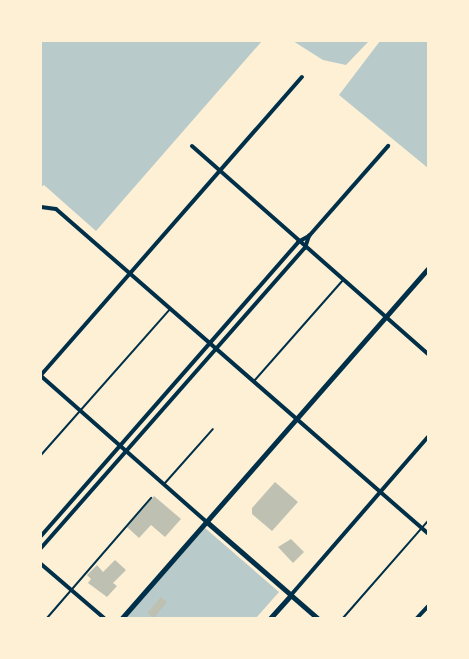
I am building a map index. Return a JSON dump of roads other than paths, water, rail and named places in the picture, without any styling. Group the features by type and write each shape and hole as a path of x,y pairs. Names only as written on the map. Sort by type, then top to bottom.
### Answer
{"main road":[{"path":"122,618 208,523 428,269"},
{"path":"208,523 291,595 270,618"}],"street":[{"path":"208,523 41,376 302,77"},
{"path":"192,146 218,172 428,354"},
{"path":"41,536 298,242 309,236 388,146"},
{"path":"41,207 56,209 428,533"},
{"path":"41,548 305,248 309,236"},
{"path":"317,618 291,595 428,437"},
{"path":"41,564 104,618"},
{"path":"417,618 428,606"}],"lane":[{"path":"254,381 343,280"},
{"path":"41,455 171,308"},
{"path":"164,485 213,429"},
{"path":"47,618 152,498"},
{"path":"343,618 428,521"}]}
